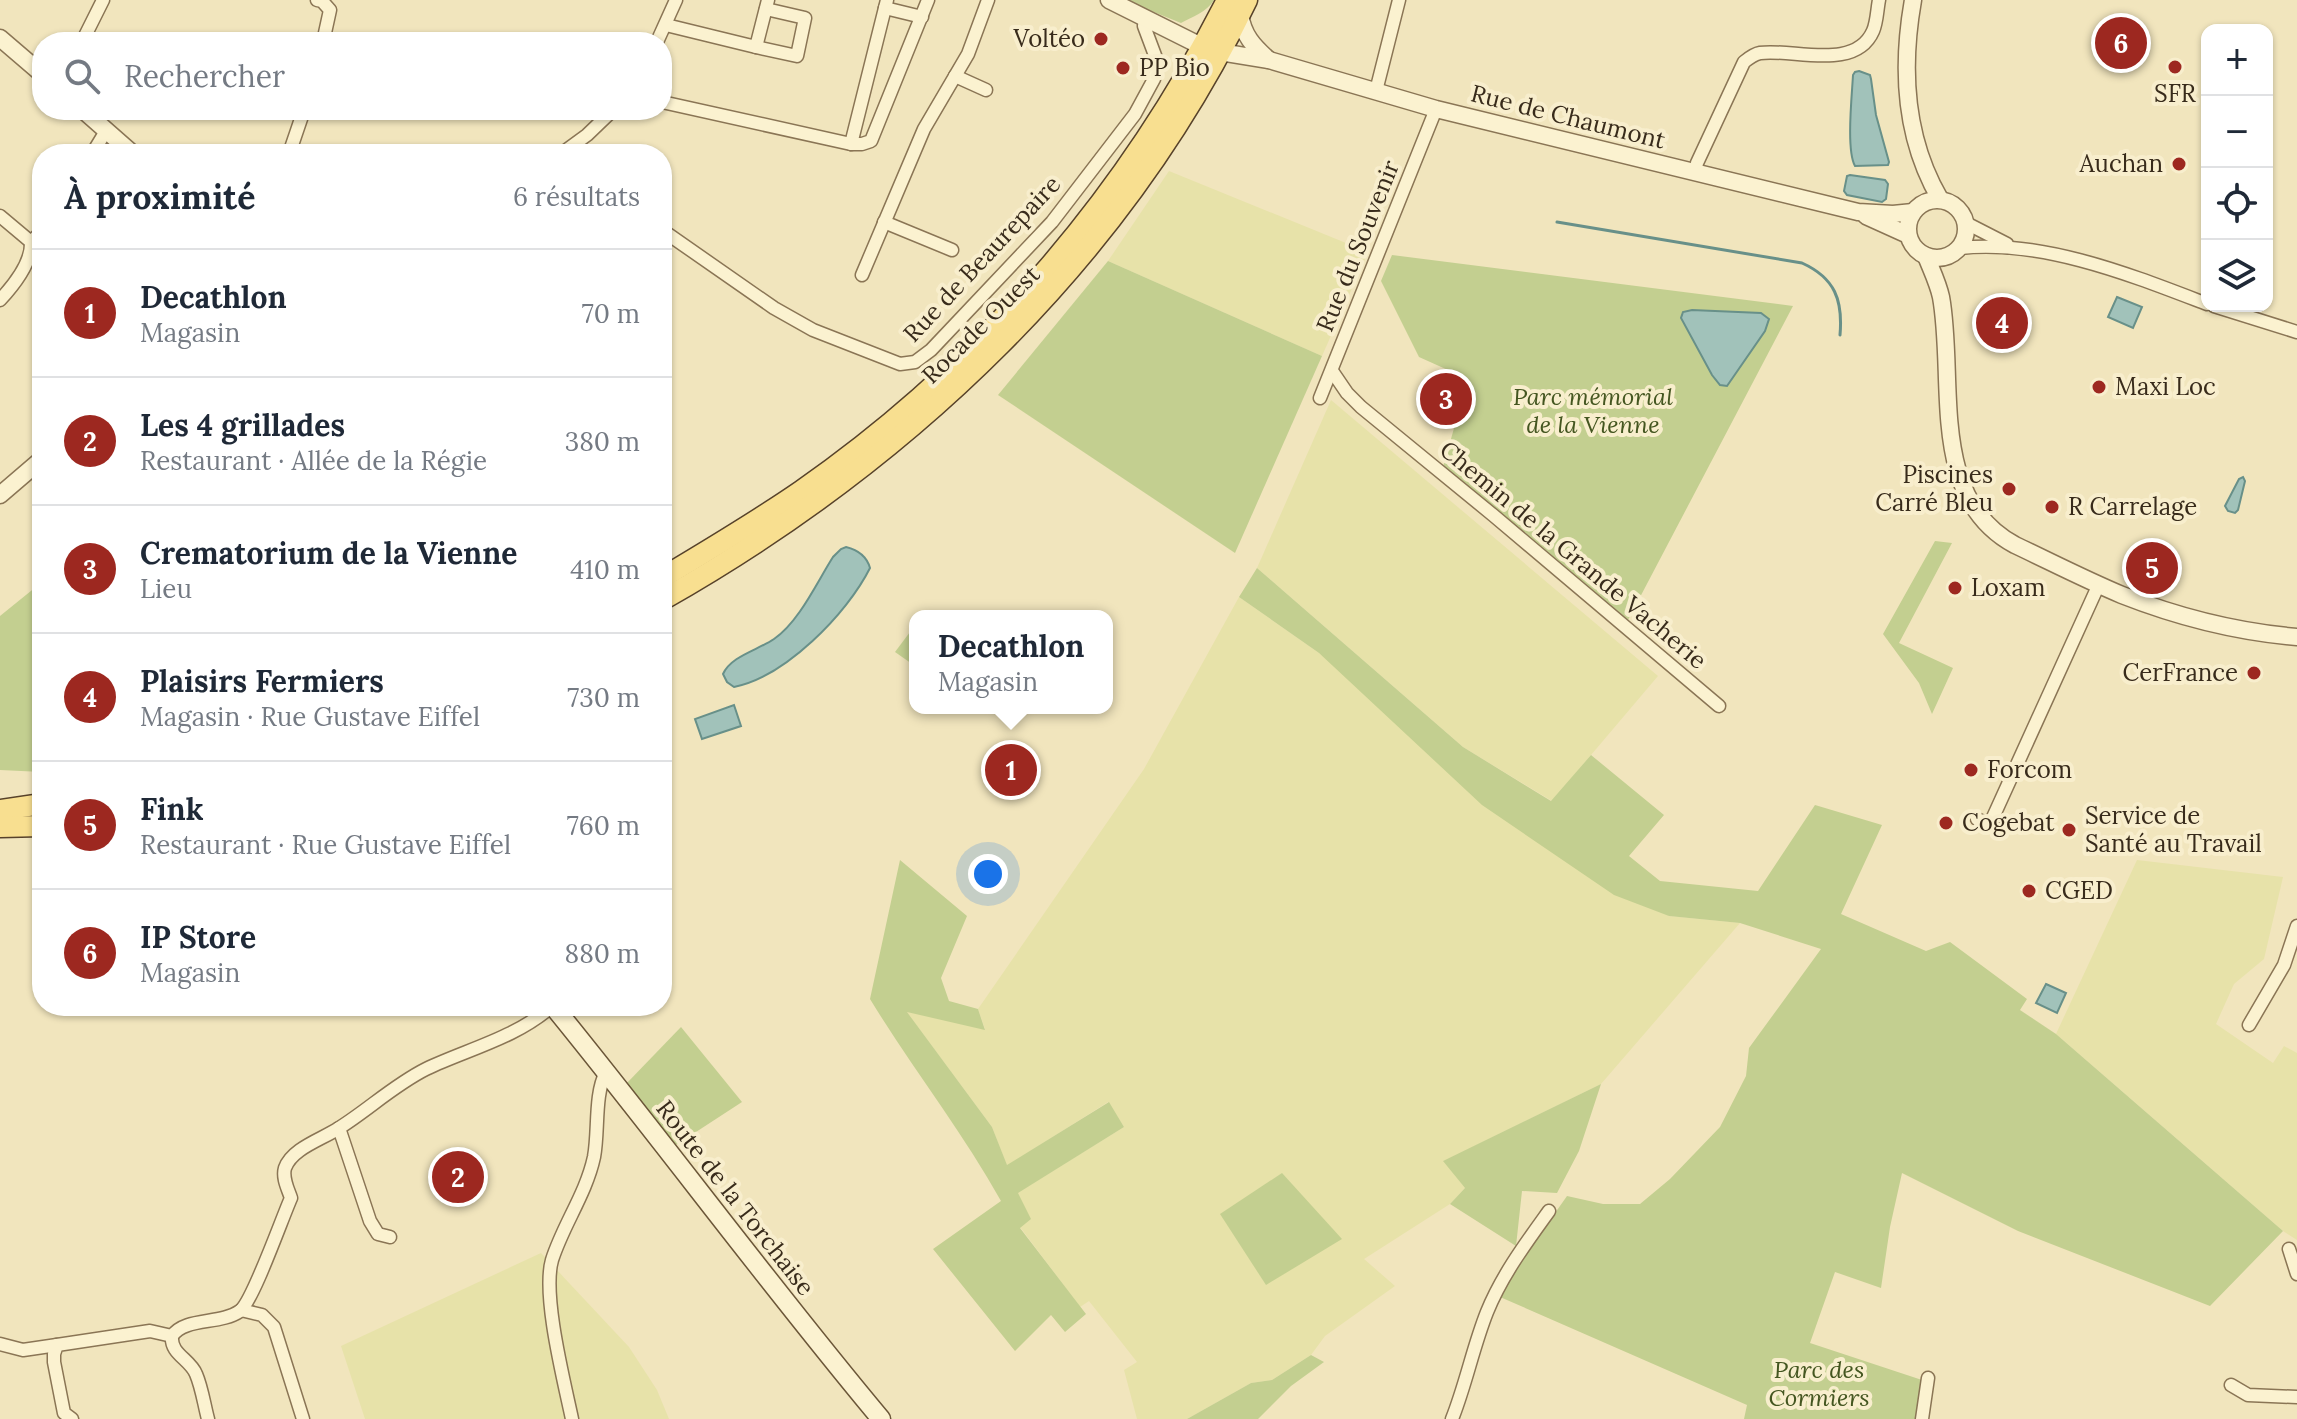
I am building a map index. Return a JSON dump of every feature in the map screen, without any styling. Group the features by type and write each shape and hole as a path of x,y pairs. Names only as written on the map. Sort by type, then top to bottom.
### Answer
{"main road":[{"name":"Rocade Ouest","path":"672,572 832,469 915,402 1010,312 1052,265 1120,179 1238,5"},
{"name":"Rocade Ouest","path":"672,596 794,517 888,447 1000,346 1066,275 1134,189 1194,96 1215,43"},
{"path":"672,565 768,513"},
{"path":"0,810 32,807"},
{"path":"0,827 32,827"},
{"name":"Route de la Torchaise","path":"565,1016 581,1029 606,1072 734,1238 881,1419"}],"street":[{"path":"87,32 103,0"},
{"path":"320,0 330,10 325,32"},
{"path":"662,32 676,0"},
{"path":"672,104 851,144 871,141 928,0"},
{"path":"862,275 928,121 976,36 988,0"},
{"path":"1376,91 1399,0"},
{"path":"1695,172 1744,62 1760,53 1807,56 1851,51 1863,44 1874,29 1879,0"},
{"path":"1913,0 1908,36 1907,90 1919,187 1908,235 1912,244 1926,256 1941,295 1953,453 1969,500 1986,523 2005,540 2144,603 2197,620 2297,637"},
{"name":"Rue de Chaumont","path":"1114,1 1151,21 1215,43 1436,109 1858,212 1893,214 1915,209"},
{"path":"851,144 886,4 922,17"},
{"path":"666,25 756,47 797,56 805,18 767,5 756,47"},
{"path":"1238,5 1243,30 1269,60"},
{"name":"Rue de Beaurepaire","path":"672,237 774,308 813,330 900,364 915,362 931,350 1052,222 1135,114 1154,79 1156,69 1156,58 1144,26 1151,21"},
{"path":"0,38 32,65"},
{"path":"955,76 986,90"},
{"name":"Rue du Souvenir","path":"1320,398 1436,109"},
{"path":"94,120 121,144"},
{"path":"292,144 301,120"},
{"path":"575,144 603,120"},
{"path":"98,144 106,131"},
{"path":"1915,141 1940,199"},
{"path":"1915,209 1940,199 1953,204 1972,228 2017,248"},
{"name":"Rue de Chaumont","path":"1858,212 1908,235"},
{"path":"0,216 31,242 32,251 21,273 0,300"},
{"path":"884,222 952,250"},
{"path":"1941,295 1955,251 1966,232 1966,223"},
{"path":"1926,256 1943,258 1955,251 1981,246 2017,248 2113,270 2201,302"},
{"path":"2233,312 2297,332"},
{"name":"Chemin de la Grande Vacherie","path":"1332,371 1361,407 1719,706"},
{"path":"0,495 32,468"},
{"path":"2002,831 1984,822 2099,584"},
{"path":"2249,1025 2284,965 2297,926"},
{"path":"208,1419 195,1371 174,1349 172,1336 184,1326 219,1320 241,1310 252,1292 291,1198 284,1178 285,1168 297,1153 424,1070 502,1037 538,1016"},
{"path":"572,1419 555,1328 549,1275 558,1241 593,1158 600,1089 606,1072"},
{"path":"339,1128 370,1221 378,1234 390,1237"},
{"path":"1452,1419 1496,1292 1517,1255 1549,1211"},
{"path":"2277,1241 2293,1250 2297,1274"},
{"path":"241,1310 262,1315 274,1327 303,1419"},
{"path":"0,1344 23,1350 150,1331 172,1336"},
{"path":"57,1345 54,1362 64,1413 72,1419"},
{"path":"1922,1419 1928,1378"},
{"path":"2231,1385 2248,1395 2297,1397"}],"shaded area":[{"path":"1169,171 1368,252 1322,356 1108,261"},
{"path":"1331,400 1658,676 1552,801 1463,747 1257,568"},
{"path":"1239,597 1319,653 1669,916 1740,923 1601,1084 1444,1161 1465,1188 1450,1204 1364,1259 1395,1286 1325,1336 1311,1355 1272,1380 1251,1383 1187,1419 1137,1419 1124,1370 1137,1362 1089,1301 1080,1307 1020,1227 1017,1193 1124,1127 1108,1102 1007,1166 992,1127 906,1011 985,1029 978,1009 1144,769"},
{"path":"2137,860 2283,877 2264,959 2234,984 2216,1024 2273,1063 2284,1046 2297,1053 2297,1240 2056,1034"},
{"path":"541,1253 629,1347 657,1390 669,1419 365,1419 341,1346"}],"green space":[{"path":"1130,0 1214,0 1203,11 1181,23"},
{"name":"Parc mémorial de la Vienne","path":"1392,255 1793,306 1628,620 1443,467 1468,379 1419,357 1381,281"},
{"path":"1108,261 1322,356 1235,553 998,395"},
{"path":"1935,541 1952,543 1899,643 1953,668 1932,714 1919,683 1883,634"},
{"name":"Parc des Cormiers","path":"1257,568 1463,747 1551,801 1591,755 1664,815 1629,856 1660,881 1758,891 1815,805 1882,825 1841,914 1926,951 1950,942 2027,999 2020,1010 2056,1034 2283,1231 2210,1306 2018,1231 1902,1173 1881,1288 1835,1272 1810,1343 1922,1380 1917,1419 1744,1419 1747,1405 1500,1297 1567,1196 1603,1204 1640,1204 1670,1179 1720,1127 1746,1076 1749,1048 1821,949 1740,923 1669,916 1614,895 1482,805 1319,653 1239,597"},
{"path":"32,590 32,772 0,770 0,616"},
{"path":"909,633 909,662 895,652"},
{"path":"900,860 967,916 941,978 949,1001 978,1009 985,1030 907,1012 992,1127 1007,1165 1109,1102 1124,1127 1018,1193 1031,1219 1020,1228 1086,1314 1065,1332 1051,1315 1015,1351 933,1249 1001,1201 870,999"},
{"path":"681,1027 742,1102 676,1145 626,1084"},
{"path":"1601,1084 1579,1151 1557,1193 1522,1191 1516,1246 1450,1204 1465,1188 1443,1161"},
{"path":"1282,1173 1342,1239 1266,1285 1220,1214"},
{"path":"1311,1355 1324,1362 1291,1386 1258,1419 1187,1419 1251,1383 1272,1380"}],"water":[{"path":"1859,71 1870,75 1888,165 1855,166 1852,158 1850,122 1853,75"},
{"path":"1847,176 1885,180 1888,184 1886,199 1882,202 1847,195 1844,191"},
{"path":"2117,297 2142,307 2133,328 2108,317"},
{"path":"1683,312 1761,313 1769,319 1765,331 1727,386 1720,385 1712,375 1681,318"},
{"path":"2243,477 2245,481 2238,510 2235,513 2228,511 2225,506"},
{"path":"846,547 861,554 870,568 846,605 812,641 774,671 734,687 727,682 723,674 732,662 768,643 792,623 833,557"},
{"path":"734,705 741,726 702,739 695,719"},
{"path":"2046,984 2066,993 2057,1013 2036,1003"}],"waterway":[{"path":"1557,222 1802,263 1822,276 1834,292 1840,311 1840,335"}],"place":[{"name":"Voltéo","path":"1101,39"},
{"name":"IP Store","path":"2121,43"},
{"name":"SFR","path":"2175,67"},
{"name":"PP Bio","path":"1123,68"},
{"name":"Auchan","path":"2179,164"},
{"name":"Plaisirs Fermiers","path":"2002,323"},
{"name":"Maxi Loc","path":"2099,387"},
{"name":"Crematorium de la Vienne","path":"1446,399"},
{"name":"Piscines Carré Bleu","path":"2009,489"},
{"name":"R Carrelage","path":"2052,507"},
{"name":"Fink","path":"2152,568"},
{"name":"Loxam","path":"1955,588"},
{"name":"CerFrance","path":"2254,673"},
{"name":"Decathlon","path":"1011,770"},
{"name":"Forcom","path":"1971,770"},
{"name":"Cogebat","path":"1946,823"},
{"name":"Service de Santé au Travail","path":"2069,830"},
{"name":"CGED","path":"2029,891"},
{"name":"Les 4 grillades","path":"458,1177"}]}
